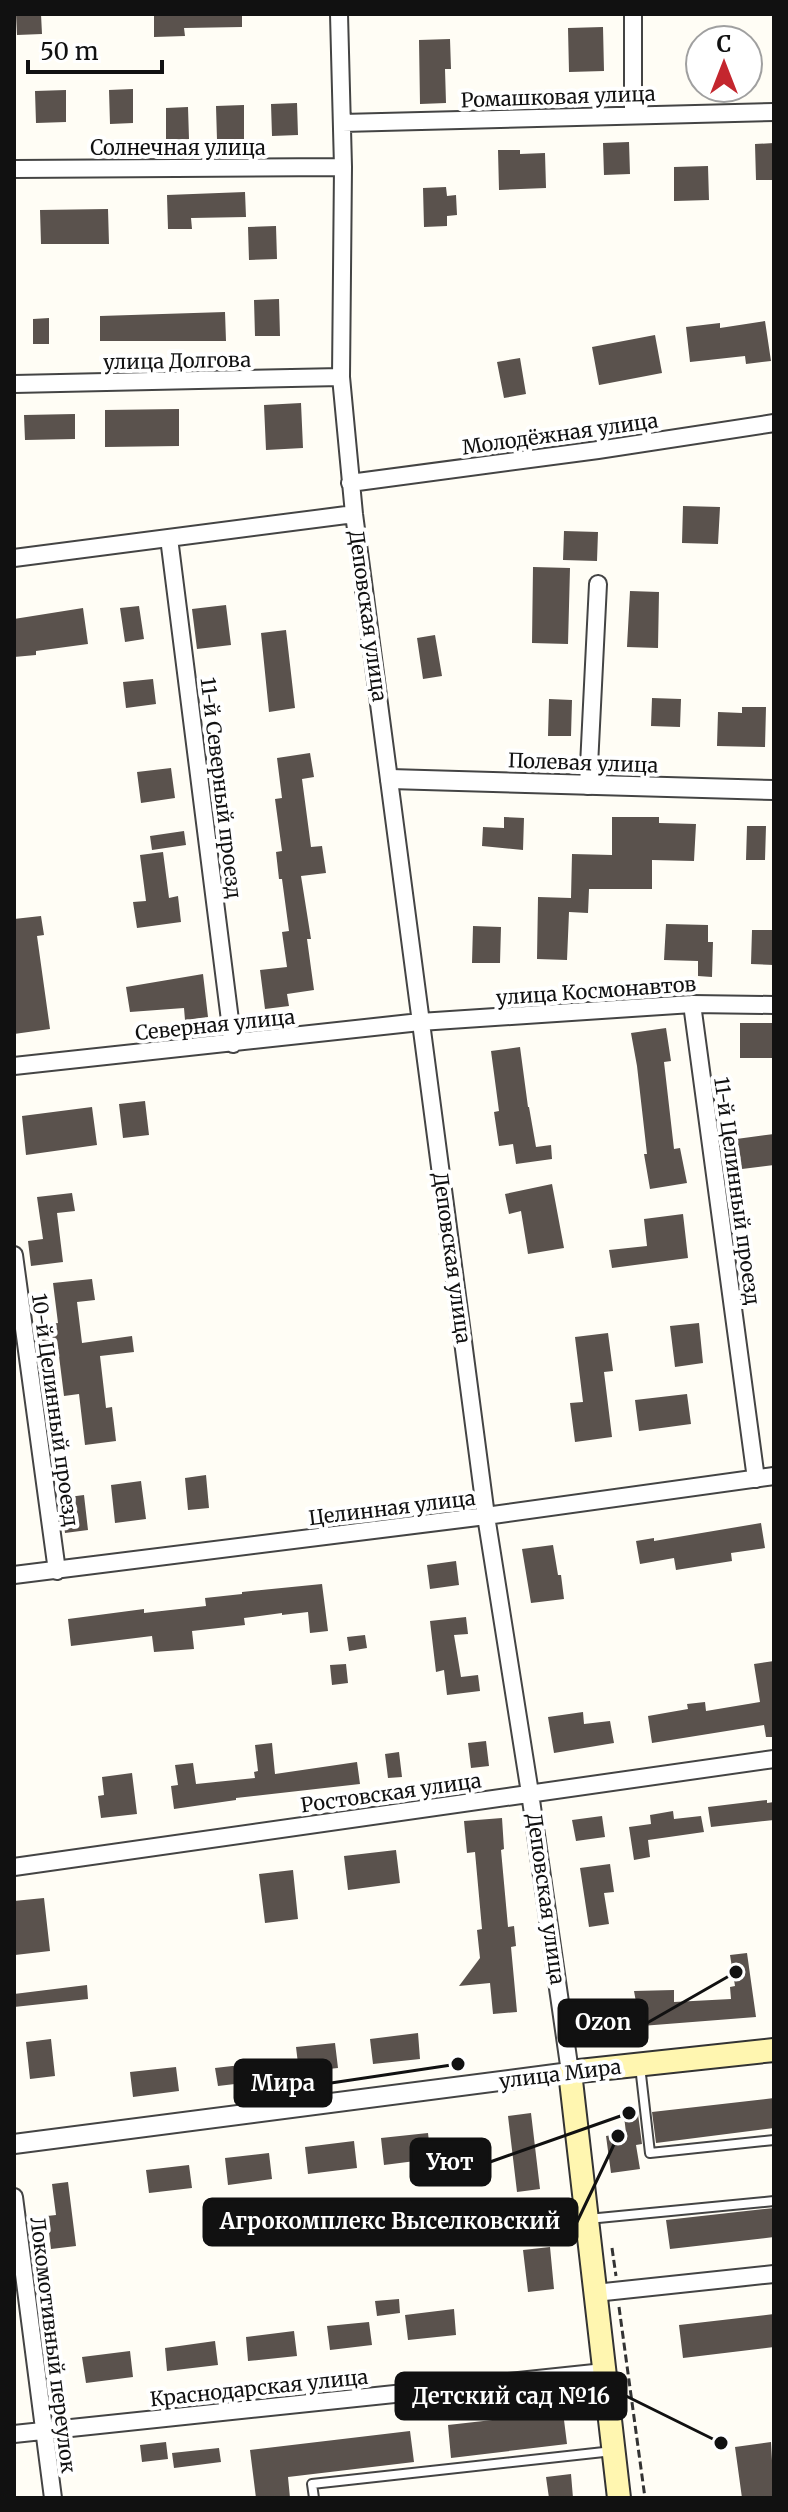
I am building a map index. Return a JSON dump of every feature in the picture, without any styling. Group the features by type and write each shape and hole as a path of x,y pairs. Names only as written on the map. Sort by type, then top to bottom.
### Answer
{"main road":[{"name":"улица Мира","path":"570,2072 774,2050"},
{"name":"Деповская улица","path":"570,2072 619,2498"}],"street":[{"name":"Деповская улица","path":"339,14 343,167 341,377 350,483 486,1516 570,2072"},
{"path":"633,14 633,115"},
{"name":"Ромашковая улица","path":"342,123 774,112"},
{"name":"Солнечная улица","path":"14,169 343,167"},
{"name":"улица Долгова","path":"14,384 341,377"},
{"name":"Молодёжная улица","path":"350,483 774,423"},
{"path":"14,558 354,514"},
{"name":"11-й Северный проезд","path":"169,538 233,1044"},
{"path":"588,786 598,584"},
{"name":"Полевая улица","path":"390,779 774,790"},
{"name":"улица Космонавтов","path":"420,1022 692,1004 774,1005"},
{"name":"11-й Целинный проезд","path":"692,1004 756,1479"},
{"name":"Северная улица","path":"14,1066 420,1022"},
{"name":"10-й Целинный проезд","path":"14,1255 57,1571"},
{"name":"Целинная улица","path":"14,1575 486,1516 774,1476"},
{"name":"Ростовская улица","path":"14,1867 774,1759"},
{"name":"улица Мира","path":"14,2144 570,2072"},
{"name":"Локомотивный переулок","path":"14,2197 53,2498"},
{"path":"595,2293 774,2274"},
{"name":"Краснодарская улица","path":"14,2434 604,2372"}],"lane":[{"path":"640,2065 650,2153 774,2140"},
{"path":"587,2219 774,2201"},
{"path":"314,2498 312,2484 613,2451"}],"building":[{"path":"16,14 41,14 42,34 17,35"},
{"path":"154,14 242,14 242,27 184,28 185,36 154,37"},
{"path":"603,27 604,71 569,72 568,28"},
{"path":"450,39 451,69 445,69 446,103 420,104 419,40"},
{"path":"133,89 133,123 110,124 109,90"},
{"path":"66,90 66,122 36,123 35,91"},
{"path":"297,103 298,135 272,136 271,104"},
{"path":"244,105 244,139 217,140 216,106"},
{"path":"188,107 189,139 166,140 166,108"},
{"path":"629,142 630,174 604,175 603,143"},
{"path":"774,143 774,180 756,180 755,144"},
{"path":"498,150 520,150 520,154 545,153 546,188 499,190"},
{"path":"708,166 709,200 674,201 674,167"},
{"path":"446,187 447,196 456,195 457,215 447,216 447,226 424,227 423,188"},
{"path":"245,192 246,217 191,218 192,229 168,229 167,195"},
{"path":"108,209 109,244 41,244 40,210"},
{"path":"276,226 277,259 249,260 248,227"},
{"path":"279,299 280,336 255,336 254,300"},
{"path":"225,312 226,341 100,341 100,316"},
{"path":"49,318 49,344 33,344 33,319"},
{"path":"765,321 771,361 746,364 745,356 690,362 686,327 720,323 720,328"},
{"path":"655,335 662,373 599,385 592,347"},
{"path":"520,358 526,394 504,398 497,362"},
{"path":"301,403 303,448 266,450 264,405"},
{"path":"179,409 179,446 105,447 105,410"},
{"path":"75,414 75,439 25,440 24,415"},
{"path":"683,506 720,507 718,544 682,543"},
{"path":"564,531 598,532 597,561 563,560"},
{"path":"533,567 570,568 568,644 532,643"},
{"path":"630,591 659,592 658,648 627,647"},
{"path":"226,605 231,645 197,649 192,609"},
{"path":"139,606 144,639 125,642 120,608"},
{"path":"83,608 88,644 14,657 14,619"},
{"path":"286,630 295,708 269,712 261,633"},
{"path":"435,635 442,676 423,679 417,638"},
{"path":"153,679 156,704 126,708 123,682"},
{"path":"652,698 681,699 680,727 651,726"},
{"path":"549,699 572,700 571,736 548,736"},
{"path":"742,707 766,707 765,747 717,746 718,712 742,713"},
{"path":"310,753 314,777 302,779 311,847 322,846 326,873 301,876 311,939 307,939 314,990 287,994 289,1006 265,1009 260,970 287,967 282,932 289,931 276,852 282,851 275,799 282,798 277,758"},
{"path":"171,768 175,798 141,803 137,772"},
{"path":"504,817 524,818 523,850 482,846 483,827 504,828"},
{"path":"612,817 659,817 659,823 696,824 694,861 652,860 652,889 589,889 588,913 569,912 567,960 537,959 538,897 571,898 572,854 612,855"},
{"path":"747,826 766,826 765,860 746,860"},
{"path":"184,831 186,845 152,850 150,836"},
{"path":"163,852 169,898 178,896 181,922 137,928 133,902 146,901 140,855"},
{"path":"41,916 44,935 37,936 50,1029 14,1034 14,919"},
{"path":"666,924 708,925 708,942 713,942 712,977 698,976 698,961 664,960"},
{"path":"473,926 501,927 500,963 472,963"},
{"path":"752,930 774,930 774,965 751,964"},
{"path":"203,974 208,1017 185,1020 184,1008 130,1012 126,987"},
{"path":"740,1023 774,1023 774,1058 740,1058"},
{"path":"666,1028 671,1061 664,1062 674,1149 680,1148 687,1183 650,1189 631,1033"},
{"path":"520,1047 536,1147 551,1145 552,1159 516,1164 513,1144 499,1146 494,1112 499,1111 491,1051"},
{"path":"145,1101 149,1135 123,1138 119,1104"},
{"path":"92,1107 97,1145 26,1155 22,1116"},
{"path":"774,1134 774,1165 734,1170 729,1140"},
{"path":"552,1184 564,1248 528,1254 521,1211 509,1214 505,1194"},
{"path":"72,1193 75,1211 57,1213 63,1262 31,1266 28,1241 43,1239 37,1197"},
{"path":"683,1214 688,1258 612,1268 609,1250 647,1246 644,1219"},
{"path":"92,1279 95,1300 77,1302 82,1343 132,1336 134,1352 100,1356 106,1408 112,1407 116,1441 85,1445 79,1394 64,1396 59,1356 39,1358 35,1326 58,1323 53,1283"},
{"path":"699,1323 703,1363 675,1367 670,1326"},
{"path":"608,1333 613,1371 604,1372 612,1437 575,1442 570,1403 583,1402 575,1337"},
{"path":"687,1394 691,1424 639,1431 635,1400"},
{"path":"206,1475 209,1508 188,1510 185,1478"},
{"path":"141,1481 146,1519 115,1523 111,1485"},
{"path":"84,1495 88,1530 65,1533 61,1498"},
{"path":"761,1523 765,1548 731,1553 732,1561 676,1570 674,1558 640,1564 636,1541 654,1538 654,1541"},
{"path":"553,1545 564,1599 531,1603 522,1549"},
{"path":"456,1561 459,1585 430,1589 427,1565"},
{"path":"322,1584 328,1631 310,1633 308,1612 282,1613 244,1618 245,1625 192,1631 194,1649 154,1652 152,1636 71,1646 68,1619 144,1609 144,1613 206,1606 205,1598"},
{"path":"466,1617 468,1634 454,1635 461,1677 478,1675 480,1691 447,1695 444,1670 436,1672 430,1621"},
{"path":"365,1635 367,1648 349,1651 347,1637"},
{"path":"774,1661 774,1737 766,1737 764,1725 652,1743 648,1716 688,1709 687,1704 705,1702 706,1711 760,1702 754,1664"},
{"path":"346,1664 348,1683 332,1685 330,1665"},
{"path":"583,1712 584,1724 610,1721 614,1743 554,1753 548,1717"},
{"path":"486,1741 489,1766 471,1768 468,1743"},
{"path":"272,1743 275,1774 357,1762 360,1784 236,1798 174,1809 171,1786 178,1785 175,1765 193,1763 196,1784 255,1778 254,1772 258,1771 255,1745"},
{"path":"399,1752 402,1777 388,1778 385,1754"},
{"path":"132,1773 137,1814 101,1818 98,1796 104,1795 102,1777"},
{"path":"767,1800 767,1803 774,1802 774,1820 711,1827 708,1807"},
{"path":"673,1811 674,1819 701,1816 704,1832 648,1840 650,1857 634,1860 629,1827 651,1824 650,1815"},
{"path":"602,1816 605,1837 576,1841 572,1820"},
{"path":"502,1818 504,1849 501,1850 508,1927 514,1926 516,1946 511,1947 517,2012 493,2014 490,1983 459,1986 480,1958 477,1930 482,1929 475,1852 467,1853 464,1821"},
{"path":"396,1850 400,1883 348,1890 344,1856"},
{"path":"610,1864 614,1892 604,1893 609,1924 589,1927 580,1868"},
{"path":"293,1870 298,1919 265,1923 259,1874"},
{"path":"44,1898 50,1951 15,1955 14,1901"},
{"path":"747,1953 756,2017 616,2028 614,2003 636,2002 634,1991 674,1990 674,2002 731,1999 730,1987 735,1986 730,1955"},
{"path":"87,1985 88,1999 14,2007 14,1994"},
{"path":"418,2033 420,2059 373,2064 370,2039"},
{"path":"51,2039 55,2076 30,2079 26,2042"},
{"path":"335,2043 338,2068 299,2072 296,2047"},
{"path":"266,2062 268,2080 218,2086 215,2068"},
{"path":"176,2067 179,2091 133,2097 130,2072"},
{"path":"774,2098 774,2128 656,2143 652,2112"},
{"path":"531,2113 540,2189 517,2192 508,2116"},
{"path":"638,2114 642,2144 636,2145 640,2169 611,2173 606,2136 626,2133 624,2116"},
{"path":"428,2133 431,2159 384,2165 381,2138"},
{"path":"354,2141 357,2168 308,2174 305,2147"},
{"path":"269,2153 272,2179 228,2185 225,2158"},
{"path":"189,2165 192,2188 149,2193 146,2170"},
{"path":"68,2182 76,2246 51,2249 47,2216 56,2215 52,2184"},
{"path":"774,2208 774,2237 670,2249 666,2220"},
{"path":"550,2247 554,2289 528,2292 523,2250"},
{"path":"399,2299 400,2313 377,2316 375,2301"},
{"path":"454,2309 456,2335 408,2340 405,2315"},
{"path":"774,2314 774,2347 683,2358 679,2325"},
{"path":"369,2322 372,2345 330,2350 327,2326"},
{"path":"294,2331 297,2356 248,2361 246,2337"},
{"path":"215,2341 218,2365 167,2371 165,2348"},
{"path":"130,2351 133,2377 86,2383 82,2357"},
{"path":"563,2412 567,2444 451,2458 448,2425"},
{"path":"410,2431 414,2462 288,2477 290,2498 256,2498 250,2450"},
{"path":"166,2442 168,2459 142,2462 140,2445"},
{"path":"771,2442 774,2498 742,2498 735,2447"},
{"path":"219,2448 221,2462 174,2468 172,2453"},
{"path":"571,2474 573,2498 549,2498 546,2477"}],"place":[{"name":"Ozon","path":"736,1972"},
{"name":"Мира","path":"458,2064"},
{"name":"Уют","path":"629,2113"},
{"name":"Агрокомплекс Выселковский","path":"618,2136"},
{"name":"Детский сад №16","path":"721,2443"}]}
